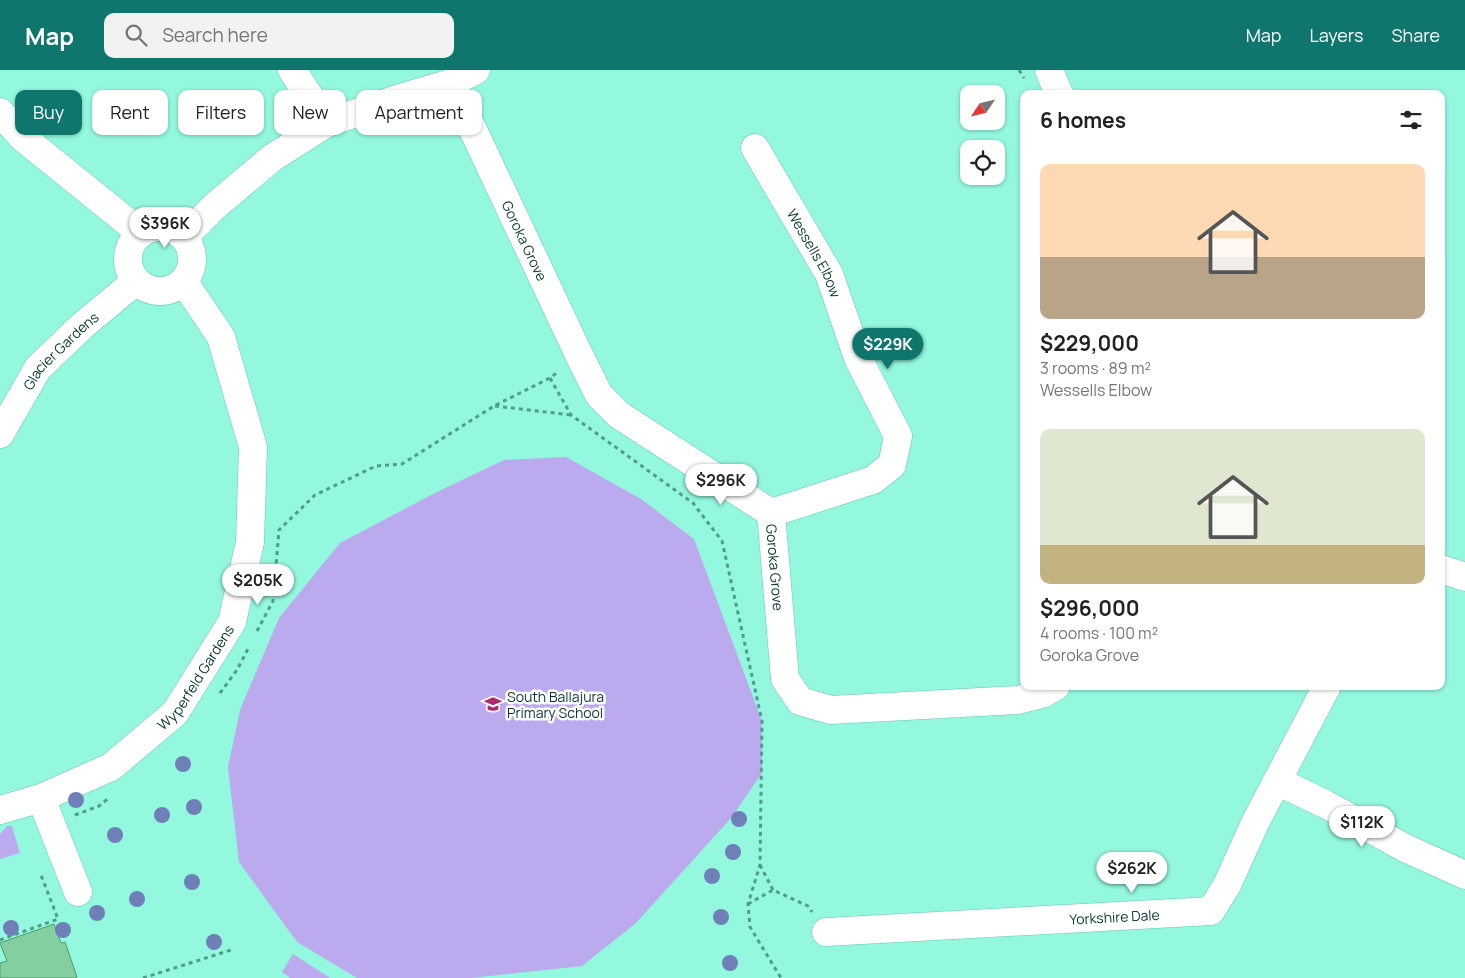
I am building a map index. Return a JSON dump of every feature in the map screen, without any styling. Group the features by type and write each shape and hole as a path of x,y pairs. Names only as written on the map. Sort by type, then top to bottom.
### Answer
{"street":[{"path":"292,70 305,90"},
{"path":"346,117 450,83 476,70"},
{"path":"1049,70 1056,90"},
{"name":"Goroka Grove","path":"450,83 599,395 619,415 771,512 785,679 800,701 831,710 1018,700 1042,694 1049,690"},
{"path":"0,112 22,137 141,233"},
{"path":"184,237 215,206 272,158 308,135"},
{"name":"Wessells Elbow","path":"755,148 830,274 858,358 898,436 892,465 873,480 771,512"},
{"path":"158,226 168,227 184,237 190,247 193,260 190,272 184,282 165,292 154,291 136,281 130,271 128,261 129,250 133,241 141,233 149,228 158,226"},
{"name":"Glacier Gardens","path":"0,434 38,368 82,326 136,281"},
{"name":"Wyperfeld Gardens","path":"0,810 41,798 111,767 175,713 232,622 250,542 252,448 221,337 184,282"},
{"path":"1445,570 1465,577"},
{"name":"Yorkshire Dale","path":"826,932 1211,911 1227,885 1255,823 1325,690"},
{"path":"1277,781 1325,804 1405,848 1465,875"},
{"path":"41,798 78,892"}],"path":[{"path":"255,636 273,601 279,530 315,495 376,466 402,464 494,406 550,378 580,357"},
{"path":"550,378 571,415 694,503 722,541 762,721 760,865 748,904 750,927 781,978"},
{"path":"494,406 571,415"},
{"path":"216,699 237,670 250,644"},
{"path":"52,824 99,806 114,794"},
{"path":"760,865 773,890 808,906 826,932"},
{"path":"0,940 58,919 40,871"},
{"path":"748,904 773,890"},
{"path":"143,978 231,950"}],"shaded area":[{"name":"South Ballajura Primary School","path":"566,457 641,499 694,539 762,721 762,773 731,818 636,923 582,966 471,978 357,978 297,942 239,862 228,767 240,710 279,618 340,543 435,493 504,460"},
{"path":"7,826 12,826 20,853 0,859 0,834"},
{"path":"293,954 330,978 290,978 282,972"}],"building":[{"path":"54,924 61,943 65,942 77,977 0,978 0,963 7,961 0,943"}],"place":[{"name":"South Ballajura Primary School","path":"493,704"}]}
